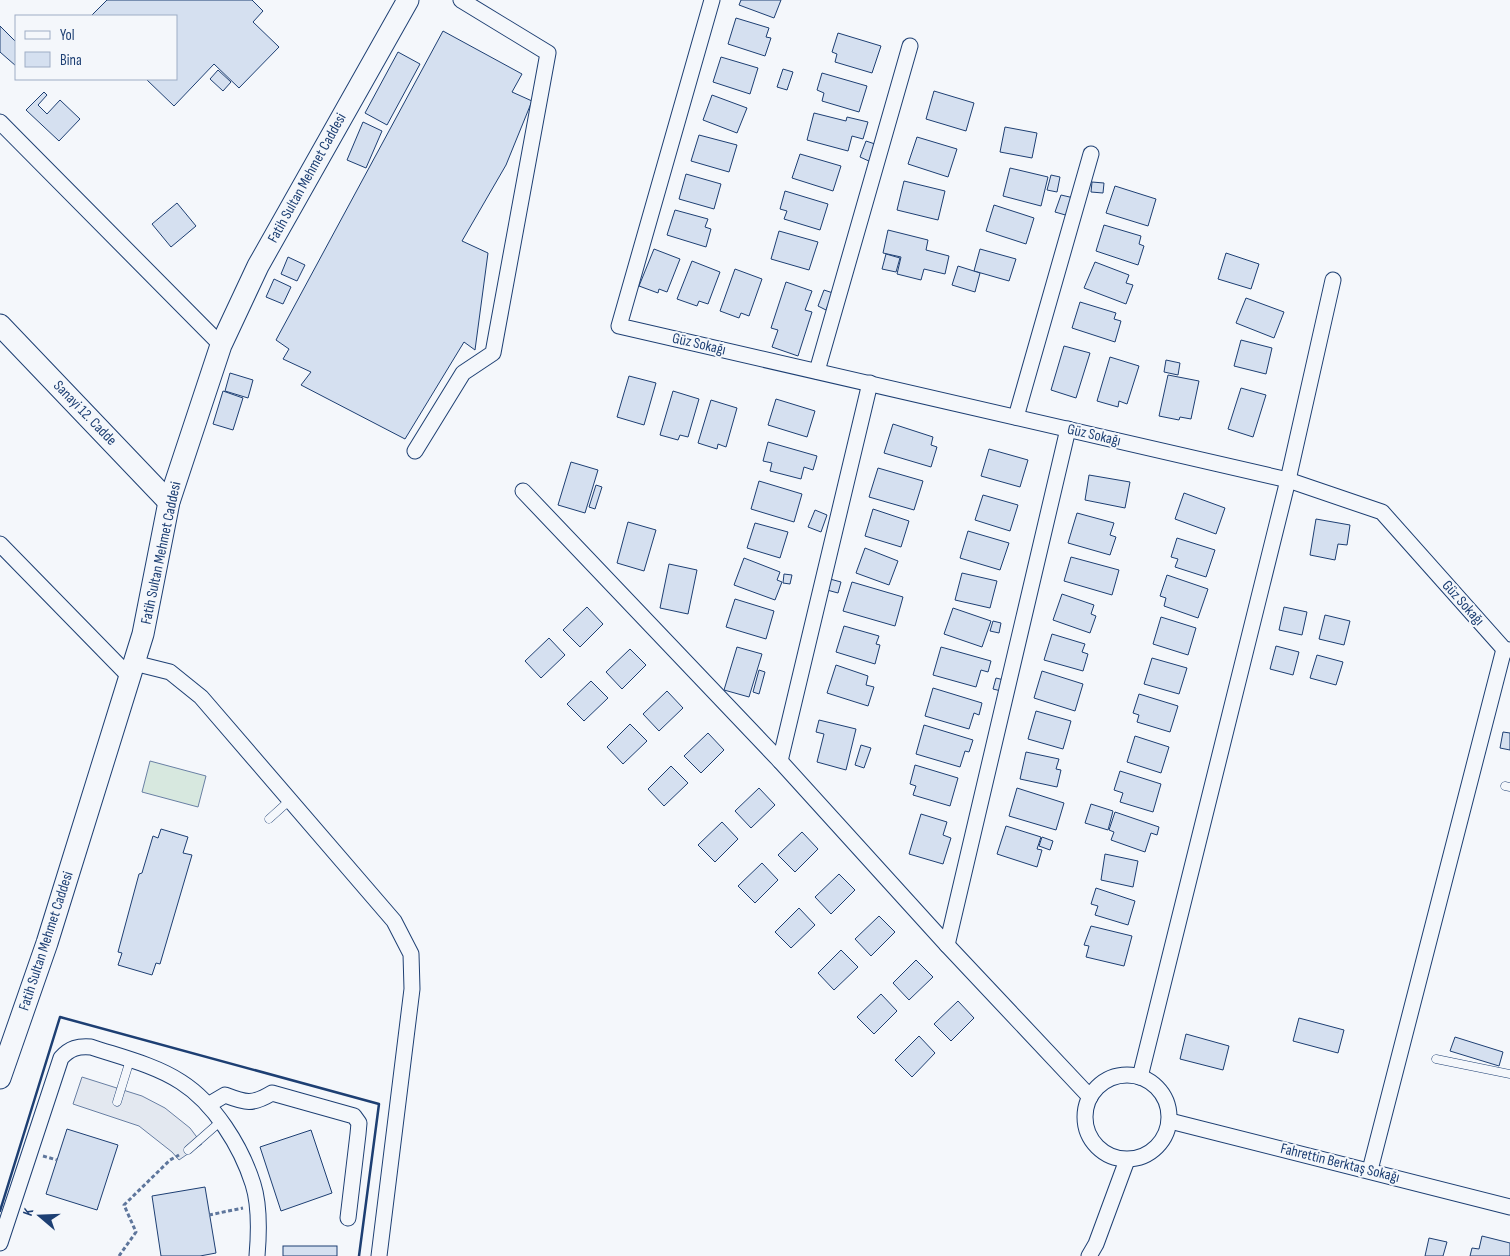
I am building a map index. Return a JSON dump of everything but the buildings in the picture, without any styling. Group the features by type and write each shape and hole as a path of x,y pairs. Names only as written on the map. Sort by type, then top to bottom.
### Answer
{"main road":[{"name":"Fatih Sultan Mehmet Caddesi","path":"0,1078 47,942 143,634 169,502 221,345 258,266 408,0"},
{"name":"Sanayi 12. Cadde","path":"0,325 169,502"}],"street":[{"path":"415,451 463,373 493,353 548,53 460,0"},
{"name":"Güz Sokağı","path":"712,0 618,326 1288,480 1382,512 1507,650"},
{"path":"817,371 910,46"},
{"path":"0,122 221,345"},
{"path":"1016,417 1091,154"},
{"path":"1140,1077 1288,480 1333,280"},
{"path":"780,760 870,383"},
{"path":"947,945 1068,429"},
{"path":"523,491 780,760 947,945 1090,1097"},
{"path":"0,544 132,670 170,672 201,697 394,921 412,954 412,989 379,1256"},
{"path":"1370,1170 1507,650"},
{"path":"0,1243 61,1058 67,1051 79,1046 91,1047 166,1073 182,1082 208,1105 221,1122 253,1184 260,1230 257,1256"},
{"path":"1126,1075 1140,1077 1152,1083 1162,1094 1168,1106 1170,1121 1160,1144 1140,1158 1127,1160 1107,1154 1091,1139 1086,1118 1090,1097 1100,1086 1112,1078 1126,1075"},
{"path":"208,1105 225,1095 252,1103 272,1093 354,1116 359,1123 348,1218"},
{"name":"Fahrettin Berktaş Sokağı","path":"1170,1121 1370,1170 1510,1207"},
{"path":"1089,1256 1096,1244 1127,1160"}],"lane":[{"path":"269,819 290,800"},
{"path":"1436,1059 1510,1074"},
{"path":"117,1102 130,1060"},
{"path":"188,1150 221,1122"}],"path":[{"path":"119,1256 136,1232 124,1206 170,1160 188,1150"},
{"path":"209,1215 256,1206"}],"shaded area":[{"path":"150,761 206,776 198,807 142,792"},
{"path":"82,1077 142,1096 165,1108 190,1128 202,1144 179,1160 172,1152 139,1126 73,1104"}],"wall":[{"path":"0,1211 60,1017 379,1104 359,1256"}]}
